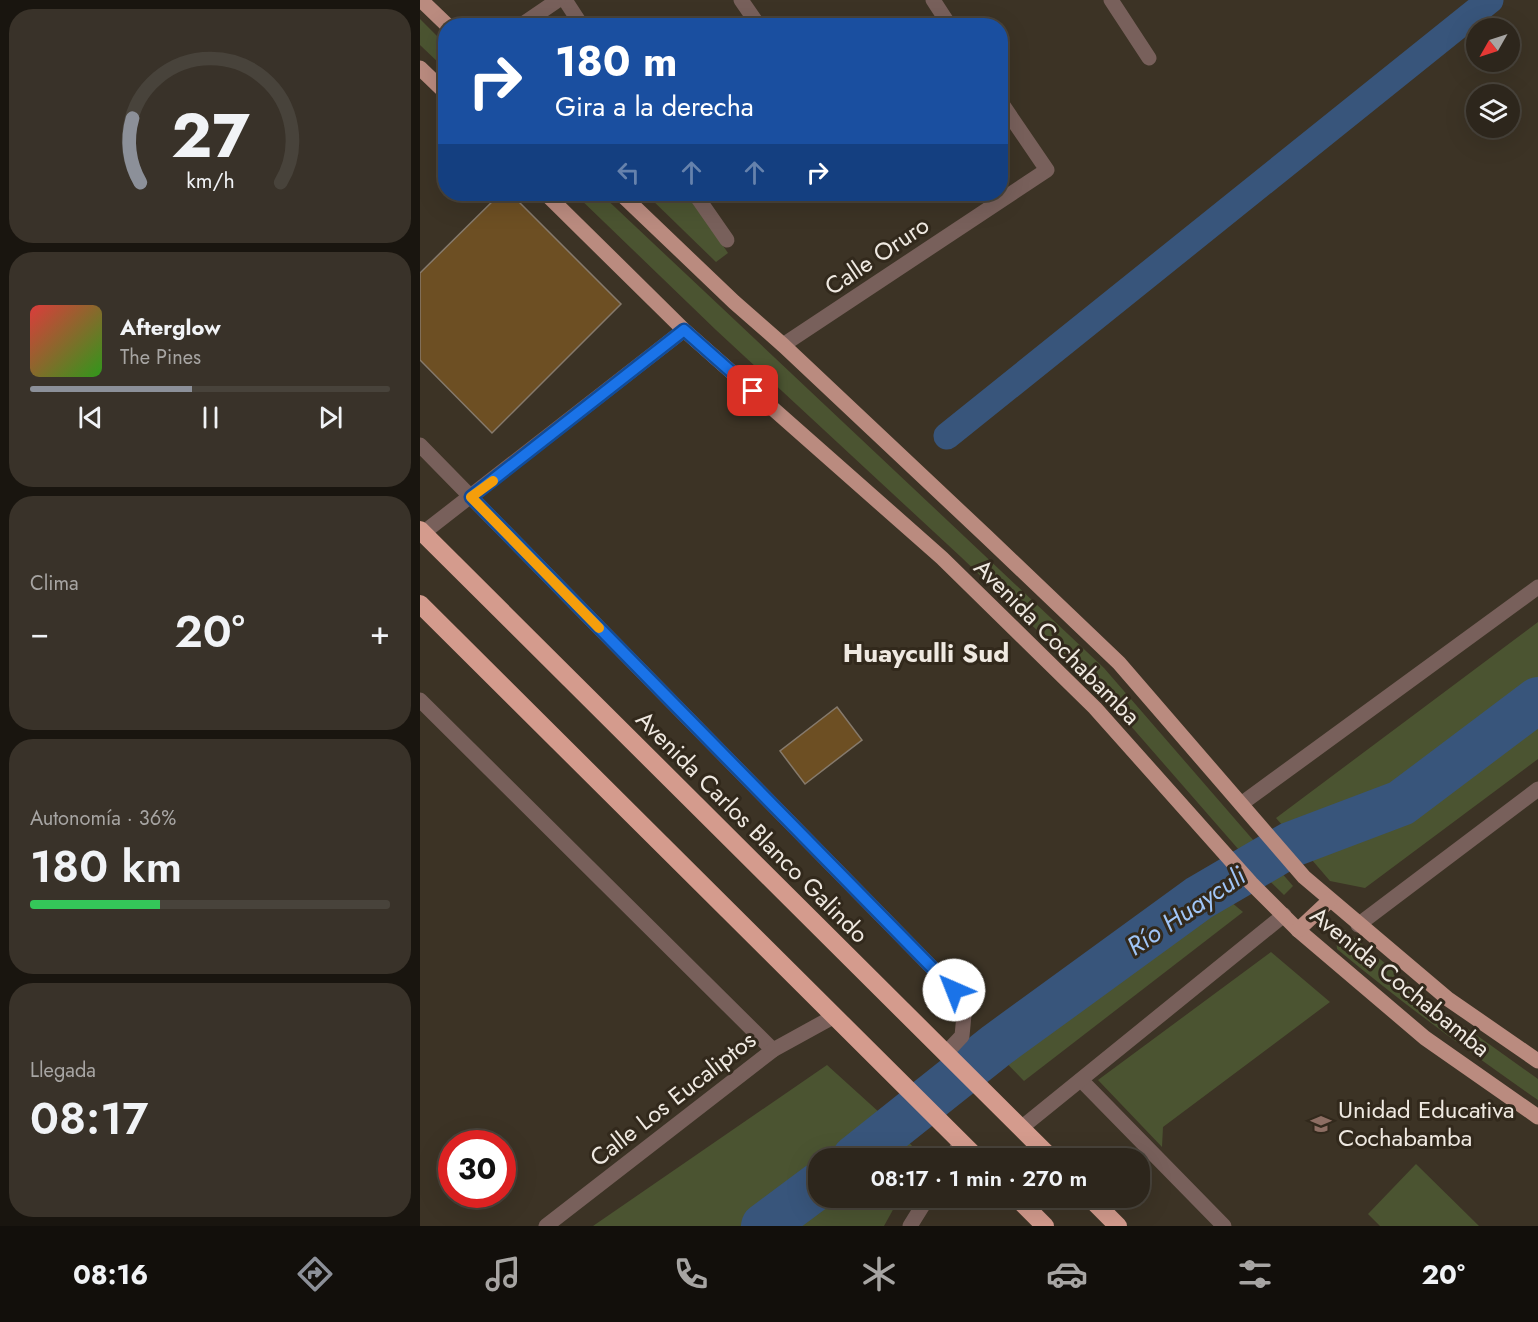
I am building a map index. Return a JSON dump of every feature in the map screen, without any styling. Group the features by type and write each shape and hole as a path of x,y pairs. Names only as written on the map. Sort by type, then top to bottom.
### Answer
{"highway":[{"name":"Avenida Carlos Blanco Galindo","path":"421,532 1041,1148"},
{"path":"420,604 967,1148"},
{"path":"1027,1208 1045,1226"},
{"path":"1100,1208 1118,1226"}],"main road":[{"path":"421,0 440,18"},
{"path":"420,68 438,85"},
{"name":"Avenida Cochabamba","path":"553,201 684,330 942,558 1095,708 1251,883 1298,930 1425,1038 1538,1117"},
{"name":"Avenida Cochabamba","path":"628,201 1119,663 1304,877 1448,999 1538,1061"},
{"path":"1298,930 1330,900"}],"street":[{"path":"531,18 558,0"},
{"path":"565,0 577,18"},
{"path":"741,0 753,18"},
{"path":"933,0 945,18"},
{"path":"1111,0 1149,57"},
{"name":"Calle Oruro","path":"1008,112 1047,170 1008,196"},
{"path":"700,201 727,240"},
{"name":"Calle Oruro","path":"783,345 1000,201"},
{"path":"421,532 471,497 684,330"},
{"path":"420,445 954,990 964,1015 962,1036 949,1057"},
{"path":"1241,804 1538,587"},
{"path":"420,700 773,1050"},
{"path":"1358,925 1538,789"},
{"path":"1021,1128 1284,915"},
{"name":"Calle Los Eucaliptos","path":"546,1226 773,1050 833,1017"},
{"path":"1081,1080 1224,1226"},
{"path":"957,1148 961,1142"},
{"path":"910,1226 921,1208"}],"green space":[{"path":"420,19 438,37 438,62 420,45"},
{"path":"582,201 608,201 1104,668 1293,886 1284,895 1246,858 1102,693 961,557 716,330"},
{"path":"653,201 693,201 728,253 716,262"},
{"path":"1538,622 1538,759 1365,888 1330,881 1276,818"},
{"path":"1201,877 1243,912 1024,1081 977,1033"},
{"path":"1345,930 1440,1009 1538,1079 1538,1100 1436,1027 1337,949 1337,938"},
{"path":"1271,952 1330,1002 1163,1127 1162,1147 1098,1080"},
{"path":"827,1065 880,1113 914,1148 808,1148 808,1208 894,1208 884,1226 593,1226"},
{"path":"1416,1164 1479,1226 1380,1226 1368,1214"}],"building":[{"path":"493,201 518,201 621,304 492,433 420,360 420,273"},
{"path":"837,707 862,740 805,784 780,751"}],"waterway":[{"path":"947,436 1490,0"},
{"name":"Río Huayculi","path":"868,1148 997,1045 1199,898 1290,845 1401,803 1538,700"},
{"name":"Río Huayculi","path":"764,1226 808,1193"}],"slow traffic":[{"path":"493,481 471,497 599,628"}],"place":[{"name":"Unidad Educativa Cochabamba","path":"1321,1124"}],"district":[{"name":"Huayculli Sud","path":"926,653"}],"route":[{"path":"753,391 684,330 471,497 954,990"}]}
